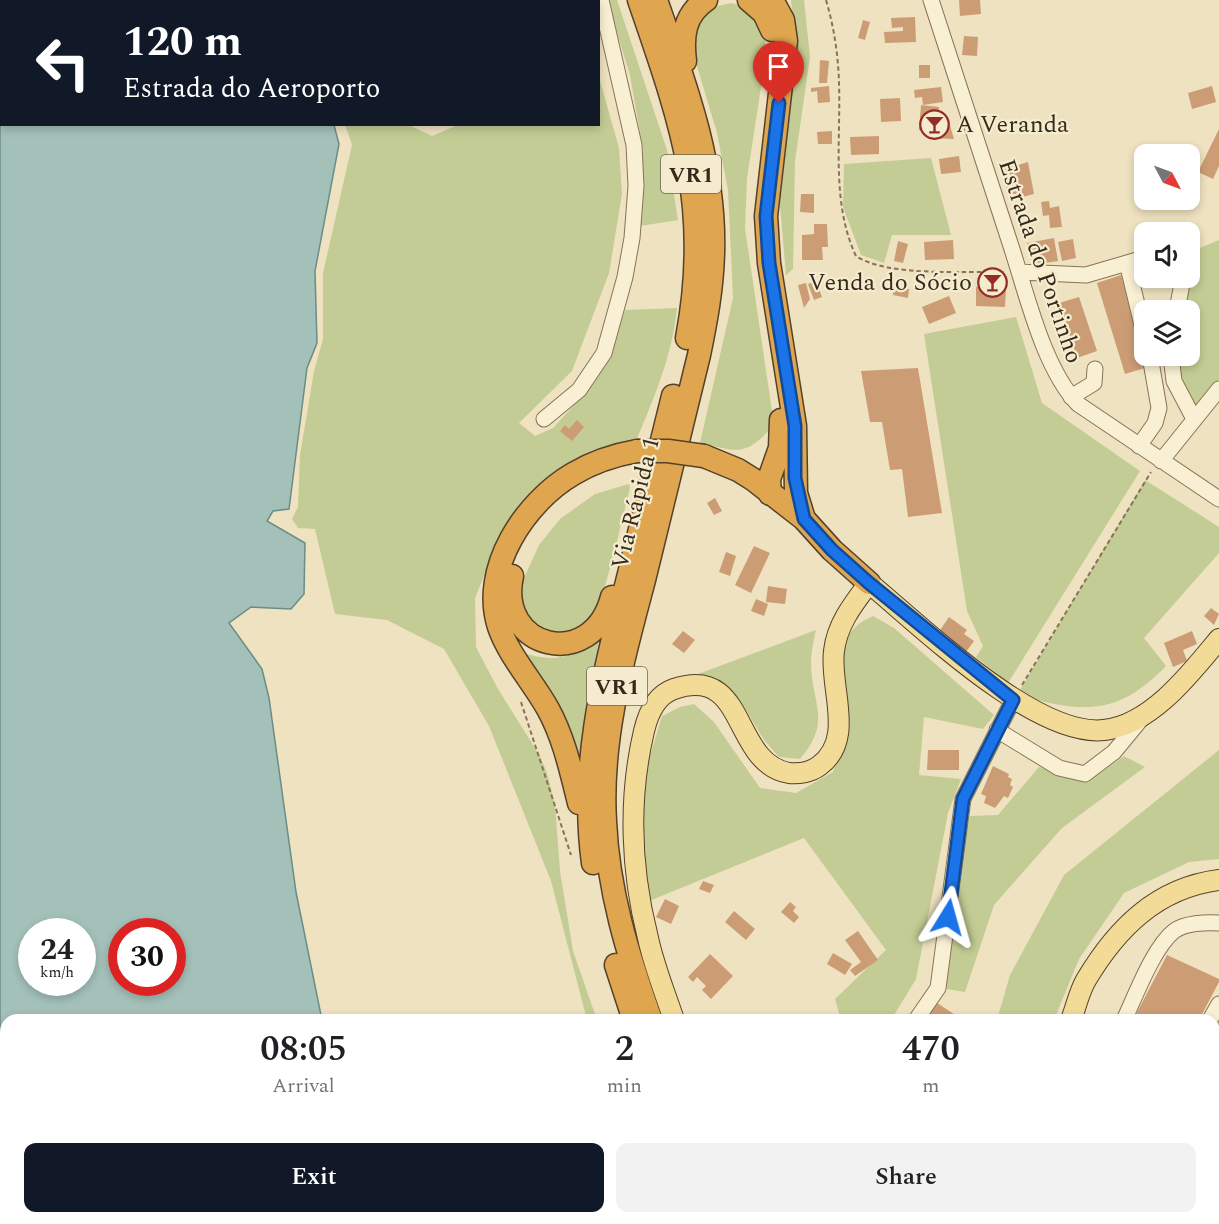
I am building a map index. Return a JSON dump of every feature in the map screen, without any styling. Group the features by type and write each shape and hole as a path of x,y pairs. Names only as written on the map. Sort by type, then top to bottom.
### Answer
{"highway":[{"name":"Via Rápida 1","path":"632,1014 581,852 589,768 600,690 642,463 692,312 697,229 691,172 680,121 639,0"},
{"name":"Via Rápida 1","path":"649,1014 625,946 613,895 606,848 605,769 616,689 708,310 713,253 711,194 688,90 656,0"},
{"path":"688,90 683,45 685,28 692,13 706,0"},
{"path":"749,0 764,13 774,41 754,215 763,311 787,456 804,519"},
{"path":"767,497 769,479 787,456 795,426 769,263 766,216 786,41 783,20 772,0"},
{"path":"642,463 626,547 609,611 603,621 577,642 557,645 542,640 521,624 509,600 513,573 528,537 555,503 571,490 601,475 642,463 668,451 701,463 738,470 787,456"},
{"path":"581,852 564,746 549,710 499,627 495,591 501,563 513,536 542,498 557,485 587,466 642,463"},
{"path":"701,463 804,519 832,550 869,583"},
{"path":"738,470 796,528 832,550"}],"main road":[{"path":"672,1014 648,938 635,872 634,807 644,731 651,709 668,691 693,685 710,688 728,700 756,753 769,765 794,774 818,767 833,750 838,739 840,726 833,669 834,648 850,608 869,583 1013,700 1059,724 1082,729 1105,730 1144,715 1181,685 1219,639"},
{"path":"1073,1014 1085,982 1116,938 1133,920 1166,896 1183,888 1192,884 1219,880"}],"street":[{"path":"544,419 579,390 604,353 625,277 632,238 636,186 634,145 601,0"},
{"name":"Estrada do Portinho","path":"931,0 1019,272 1055,374 1071,397 1219,499"},
{"path":"1019,272 1086,274 1134,261"},
{"path":"1127,263 1136,300"},
{"path":"1139,446 1155,423 1159,408 1152,366"},
{"path":"1172,366 1174,381 1194,419"},
{"path":"1071,397 1094,383 1095,369"},
{"path":"1161,461 1219,389"},
{"path":"920,1014 938,988 963,799 1013,700"},
{"path":"997,730 1059,768 1085,774 1114,752 1144,715"},
{"path":"1127,1014 1158,954 1175,930 1185,926 1219,923"}],"path":[{"path":"825,0 834,28 839,80 841,207 856,256 865,262 890,268 1019,272"},
{"path":"1013,700 1145,480 1161,461"},
{"path":"519,696 581,852"}],"green space":[{"path":"607,0 617,0 667,150 678,220 640,226 643,150 630,75"},
{"path":"791,0 804,0 810,57 795,161 793,269 786,275 780,205 796,52"},
{"path":"732,3 751,10 766,34 761,87 747,178 745,228 774,425 756,443 733,450 700,443 733,298 728,190 717,133 691,46 692,26 708,8"},
{"path":"600,81 619,148 622,194 609,273 572,371 519,423 535,436 553,428 585,393 609,360 625,310 677,308 667,360 635,443 625,444 496,547 475,598 476,647 498,689 540,756 547,773 555,805 560,871 573,951 595,1014 585,1014 551,881 489,726 444,649 387,620 335,614 315,529 298,528 292,519 298,507 300,455 314,371 323,339 323,273 352,145 345,126 411,126 432,136 456,126 600,126"},
{"path":"931,158 951,235 892,235 884,263 861,255 843,207 844,164"},
{"path":"1219,240 1219,379 1196,410 1181,383 1178,366 1200,366 1200,300 1186,300 1188,288 1200,288 1200,248"},
{"path":"1016,317 1042,403 1140,471 1008,683 976,657 983,646 967,611 924,334"},
{"path":"1145,480 1219,527 1219,553 1144,638 1166,666 1148,683 1114,703 1079,707 1017,695"},
{"path":"629,484 630,488 607,579 590,621 583,627 567,632 549,630 525,622 520,587 539,545 560,519 595,494"},
{"path":"873,616 894,628 994,715 983,729 924,717 919,775 961,779 948,813 916,979 895,1014 839,1014 835,999 886,950 804,838 644,903 640,868 646,769 662,716 680,707 694,704 714,722 760,788 796,793 833,772 846,732 846,712 840,666 842,651 846,638 856,626"},
{"path":"816,630 811,662 818,712 816,733 800,759 779,757 764,740 741,702 698,674"},
{"path":"599,638 578,770 517,651 541,657 560,657 578,651"},
{"path":"1219,750 1219,859 1189,862 1124,893 1079,959 1056,1014 999,1014 1010,975 1064,875"},
{"path":"1124,756 1145,767 1062,828 994,905 965,992 940,988 952,903 970,816 998,815 1039,767 1088,782"}],"water":[{"path":"0,126 334,126 339,144 315,271 317,343 307,368 289,509 273,511 267,521 305,543 304,594 291,609 251,607 229,623 262,669 269,698 296,892 321,1014 0,1014"}],"building":[{"path":"959,0 980,0 981,14 960,16"},
{"path":"915,17 916,42 885,43 884,32 903,31 903,27 892,28 891,18"},
{"path":"863,20 870,22 865,40 858,38"},
{"path":"964,36 978,37 977,56 962,55"},
{"path":"820,60 829,61 827,83 819,83"},
{"path":"919,65 930,65 930,78 919,78"},
{"path":"829,86 830,102 818,103 817,91 811,92 811,88"},
{"path":"1212,86 1216,102 1192,109 1188,93"},
{"path":"941,87 943,102 923,105 922,97 915,98 914,90"},
{"path":"900,98 901,121 881,122 880,99"},
{"path":"921,105 939,107 938,118 948,119 954,139 929,138 930,135 924,135 924,131 919,130"},
{"path":"1219,129 1219,166 1213,179 1200,173 1200,168"},
{"path":"832,131 832,144 818,144 817,132"},
{"path":"879,136 879,154 851,155 850,137"},
{"path":"959,156 961,172 941,174 939,159"},
{"path":"1028,162 1034,194 1010,200 1002,170"},
{"path":"801,194 814,194 814,213 800,212"},
{"path":"1049,201 1050,208 1059,206 1062,227 1050,228 1049,215 1043,216 1041,202"},
{"path":"814,224 827,224 828,247 822,247 823,260 802,260 802,235 814,234"},
{"path":"1054,238 1058,261 1038,264 1037,259 1031,260 1027,243"},
{"path":"1073,239 1076,258 1062,261 1058,242"},
{"path":"953,240 954,259 925,260 924,242"},
{"path":"898,241 908,244 903,263 894,261"},
{"path":"1121,275 1134,319 1134,366 1148,367 1125,374 1097,283"},
{"path":"816,281 822,297 814,300 808,284"},
{"path":"806,283 810,299 804,308 798,285"},
{"path":"894,287 909,289 908,298 893,295"},
{"path":"976,287 1006,288 1005,307 976,306"},
{"path":"949,296 956,313 929,324 922,307"},
{"path":"1079,297 1097,351 1077,358 1059,303"},
{"path":"918,368 942,513 908,517 902,469 890,470 882,422 870,422 861,371"},
{"path":"577,420 584,427 572,441 560,431 565,425 569,429"},
{"path":"715,498 722,511 714,515 707,503"},
{"path":"754,546 770,553 751,593 735,585"},
{"path":"726,552 736,556 730,576 719,572"},
{"path":"768,586 787,589 785,604 766,602"},
{"path":"756,599 768,604 764,616 751,611"},
{"path":"1211,608 1219,614 1214,625 1204,616"},
{"path":"949,617 967,630 964,634 974,641 966,652 938,633"},
{"path":"683,631 695,640 684,653 672,644"},
{"path":"1192,631 1197,644 1183,650 1187,661 1173,667 1164,643"},
{"path":"928,750 959,750 959,770 927,770"},
{"path":"993,766 1009,774 1008,777 1012,779 1010,785 1013,787 1008,798 1004,796 995,808 984,803 986,796 981,794"},
{"path":"703,881 714,885 710,893 699,889"},
{"path":"665,899 679,906 671,924 656,917"},
{"path":"790,902 796,907 793,911 799,917 794,923 781,912"},
{"path":"734,911 755,929 746,940 725,922"},
{"path":"858,931 878,960 855,976 850,970 861,962 845,940"},
{"path":"833,953 852,964 845,975 827,964"},
{"path":"710,954 733,976 711,999 702,990 706,986 697,977 693,982 688,977"},
{"path":"1167,955 1219,979 1202,1014 1136,1014"},
{"path":"934,1001 954,1014 926,1014"}],"place":[{"name":"A Veranda","path":"935,124"},
{"name":"Venda do Sócio","path":"993,282"}],"route":[{"path":"779,103 766,216 769,263 795,426 796,493 804,519 832,550 869,583 1013,700 963,799 948,917"}]}
